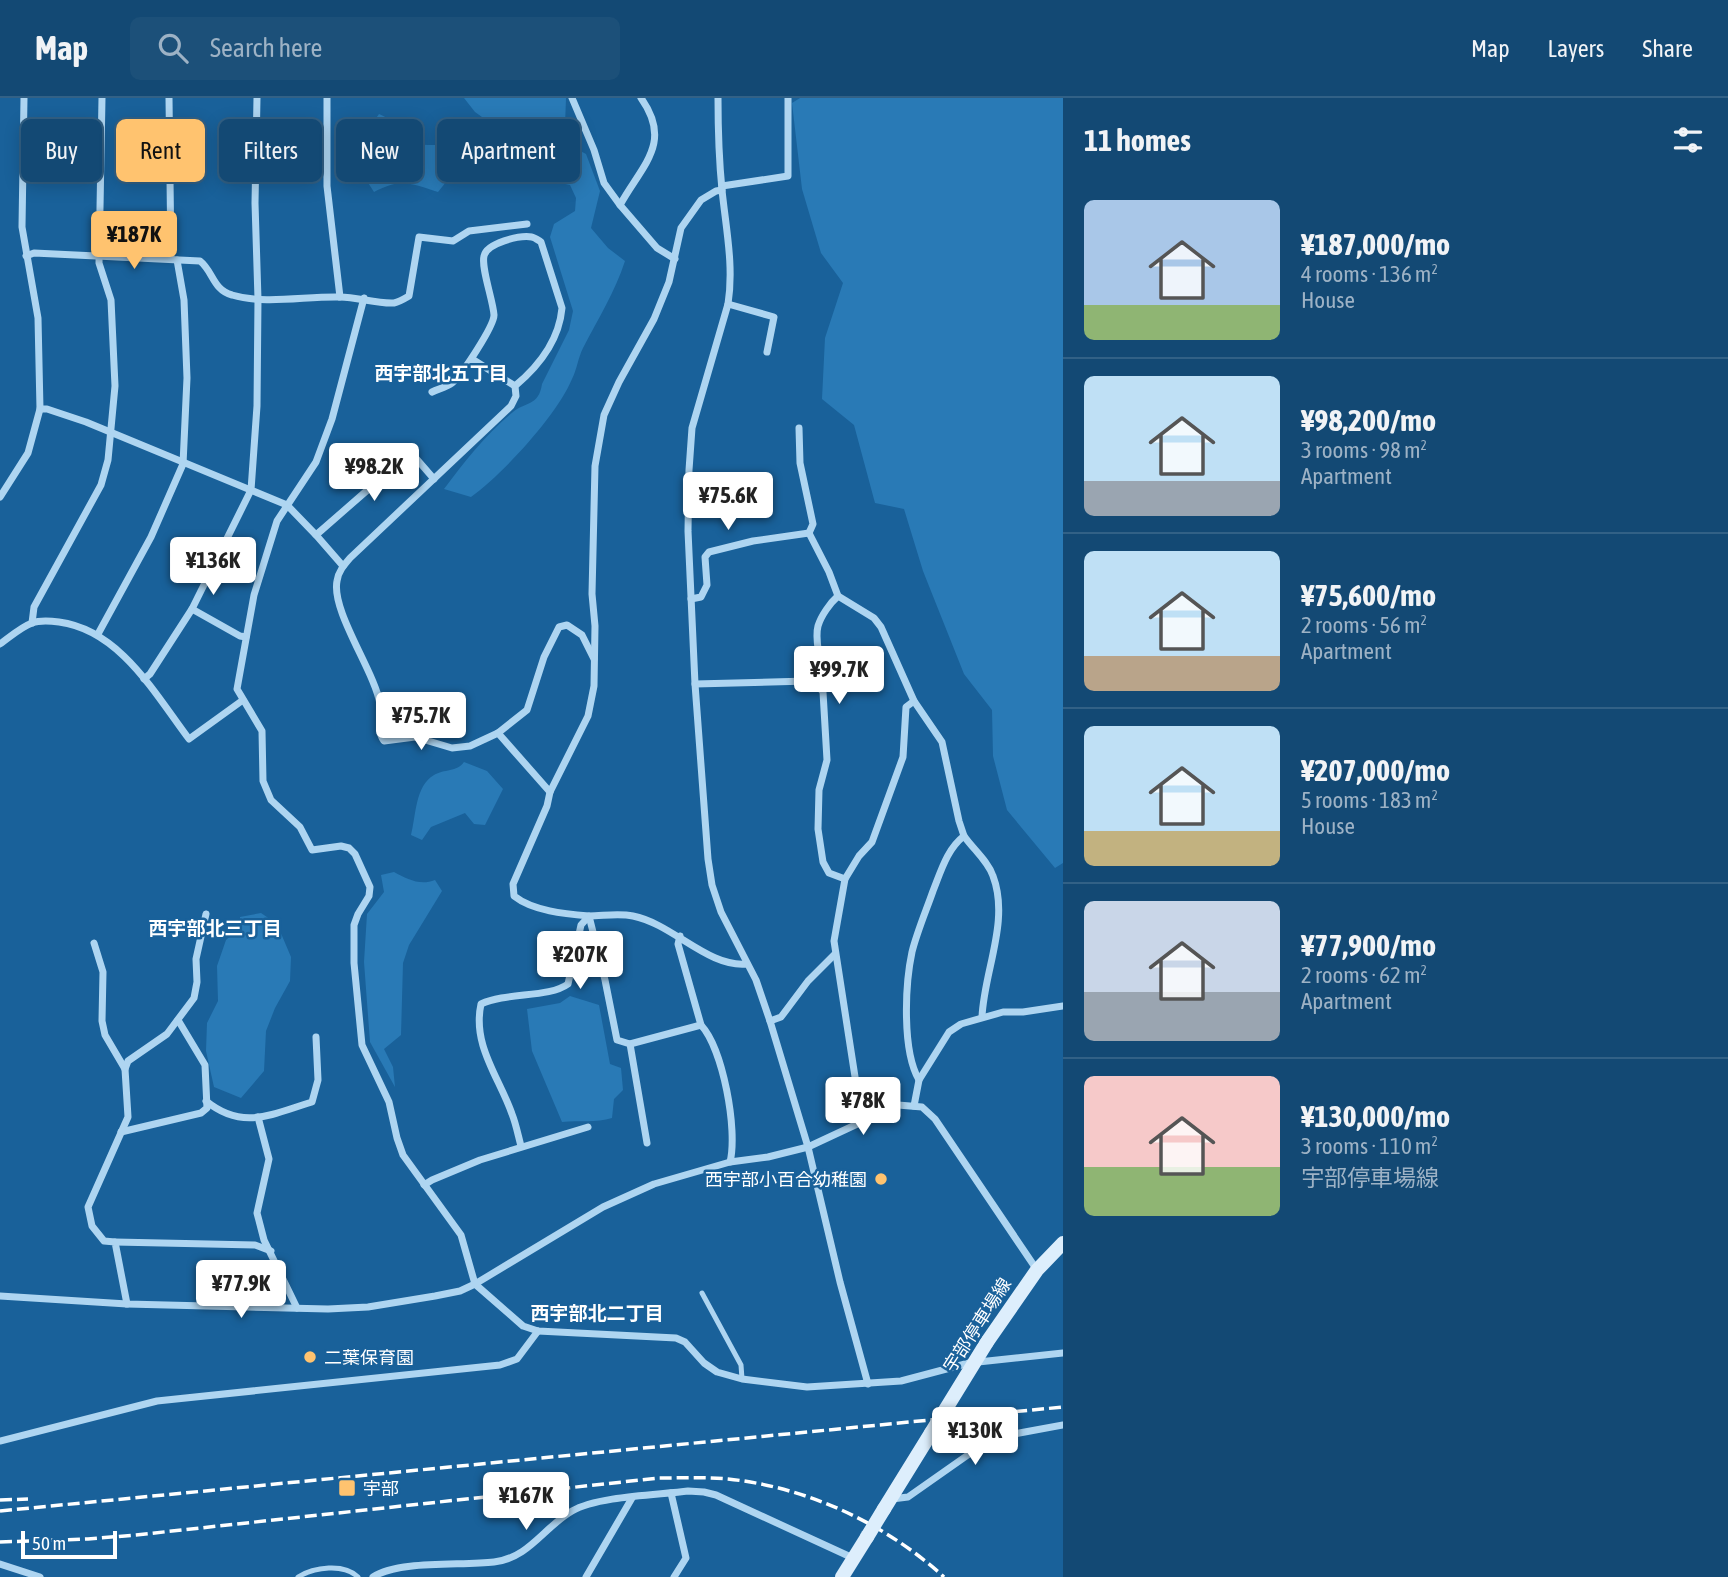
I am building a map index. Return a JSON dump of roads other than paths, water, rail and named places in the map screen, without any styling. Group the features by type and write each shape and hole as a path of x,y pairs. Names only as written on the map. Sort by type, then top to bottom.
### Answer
{"main road":[{"name":"宇部停車場線","path":"842,1577 987,1342 1037,1270 1063,1243"}],"street":[{"path":"0,497 28,453 40,409 38,318 22,227 24,98"},
{"path":"32,623 34,607 101,485 108,460 115,386 111,300 99,263 102,98"},
{"path":"98,634 151,537 183,464 187,378 184,300 174,259 169,98"},
{"path":"144,678 150,674 192,609 251,490 257,406 257,98"},
{"path":"327,98 327,186 340,297"},
{"path":"572,98 594,150 604,183 657,248 675,258"},
{"path":"621,205 653,150 657,135 655,124 641,98"},
{"path":"718,98 722,188 731,264 728,304 692,428 688,531 695,684 712,885 721,912 756,980 770,1021 808,1147 840,1282 868,1384"},
{"path":"747,964 732,965 716,959 680,936 633,916 567,914 522,902 514,896 513,884 547,806 550,792 588,716 594,686 595,626 592,594 595,466 604,415 654,319 669,282 681,228 690,214 701,200 722,188 788,176 788,98"},
{"path":"26,256 34,253 200,261 206,265 222,291 232,295 258,299 340,297 395,303 409,296 419,237 453,241 469,231 527,224"},
{"path":"432,391 451,384 472,359 476,348 494,323 483,260 486,249 495,243 532,237 541,242 562,308 561,318 537,367 514,386"},
{"path":"364,299 328,430 316,462 277,521 254,595 237,689 262,731 263,781 271,800 300,827 312,850 341,846 349,848 355,854 370,887 369,895 354,925 354,962 362,1045 389,1102 397,1138 404,1155 461,1235 475,1284 523,1326 538,1331 676,1338 685,1342 704,1363 717,1372 807,1387 901,1381 969,1363 1063,1353"},
{"path":"728,304 774,317 767,352"},
{"path":"472,359 514,386 516,396 511,406 343,566 336,582 337,597 380,704 380,735 384,741 415,737 428,739 440,747 452,748 470,746 498,733 527,710 544,657 559,627 567,625 582,635 594,659"},
{"path":"40,409 86,422 286,505 343,566"},
{"path":"799,428 800,463 813,524 809,533"},
{"path":"316,535 379,480 414,456 434,479"},
{"path":"691,599 701,597 707,585 705,557 709,552 753,541 809,533"},
{"path":"809,533 838,596 874,618 881,627 914,701 942,742 964,836 993,875 998,894 997,922 982,1017"},
{"path":"816,683 820,675 818,626 838,596"},
{"path":"192,609 246,637"},
{"path":"0,644 32,623 49,621 69,623 98,634 119,651 144,678 189,739 243,700"},
{"path":"695,684 773,681 816,683"},
{"path":"816,683 824,697 827,732 827,760 819,790 818,816 823,862 829,873 845,878"},
{"path":"862,1122 835,954 839,902 845,878 872,842 880,823 903,757 906,707 914,701"},
{"path":"498,733 550,792"},
{"path":"919,1080 912,1068 908,1031 912,953 947,858 952,847 964,836"},
{"path":"206,914 196,958 197,982 194,998 167,1034 128,1061 125,1069 128,1116 88,1207 92,1226 104,1241 256,1245 271,1252"},
{"path":"589,916 617,1040 630,1044 701,1025"},
{"path":"521,1146 512,1114 485,1056 478,1019 481,1004 496,997 550,991 568,984 582,925 589,916"},
{"path":"680,936 678,944 701,1025 710,1036 720,1062 729,1105 732,1153 730,1162"},
{"path":"94,943 103,972 102,1021 105,1035 125,1069"},
{"path":"770,1021 781,1017 808,981 835,954"},
{"path":"914,1106 919,1080 949,1032 961,1024 1003,1012 1063,1006"},
{"path":"121,1132 201,1113 207,1108 205,1065 178,1020"},
{"path":"206,1101 220,1112 242,1118 269,1117 312,1102 318,1080 316,1037"},
{"path":"630,1044 647,1143"},
{"path":"0,1296 127,1304 368,1307 460,1291 571,1225 633,1192 730,1162 768,1157 808,1147 898,1105 914,1106 928,1111 935,1119 1037,1270"},
{"path":"258,1117 269,1159 257,1213 264,1240 297,1307"},
{"path":"424,1185 521,1146 588,1127"},
{"path":"115,1242 127,1304"},
{"path":"0,1441 157,1401 500,1365 517,1359 538,1331"},
{"path":"887,1504 908,1497 992,1438 1063,1426"},
{"path":"373,1577 392,1569 506,1560 532,1547 547,1530 572,1511 594,1503 671,1493 704,1492 716,1495 854,1558"},
{"path":"671,1493 686,1558 674,1577"},
{"path":"586,1577 632,1498"},
{"path":"0,1564 40,1577"}],"lane":[{"path":"702,1293 741,1365 742,1378"},
{"path":"298,1577 318,1570 346,1569 358,1577"},
{"path":"312,1577 318,1570"}],"railway":[{"path":"0,1511 1063,1407"},
{"path":"0,1542 136,1535 659,1478 711,1478 758,1483 787,1490 844,1511 897,1540 944,1577"},
{"path":"0,1500 28,1499"}],"place":[{"name":"西宇部小百合幼稚園","path":"881,1179"},
{"name":"二葉保育園","path":"310,1357"},
{"name":"宇部","path":"347,1488"}],"district":[{"name":"西宇部北五丁目","path":"441,373"},
{"name":"西宇部北三丁目","path":"215,928"},
{"name":"西宇部北二丁目","path":"597,1313"}]}
